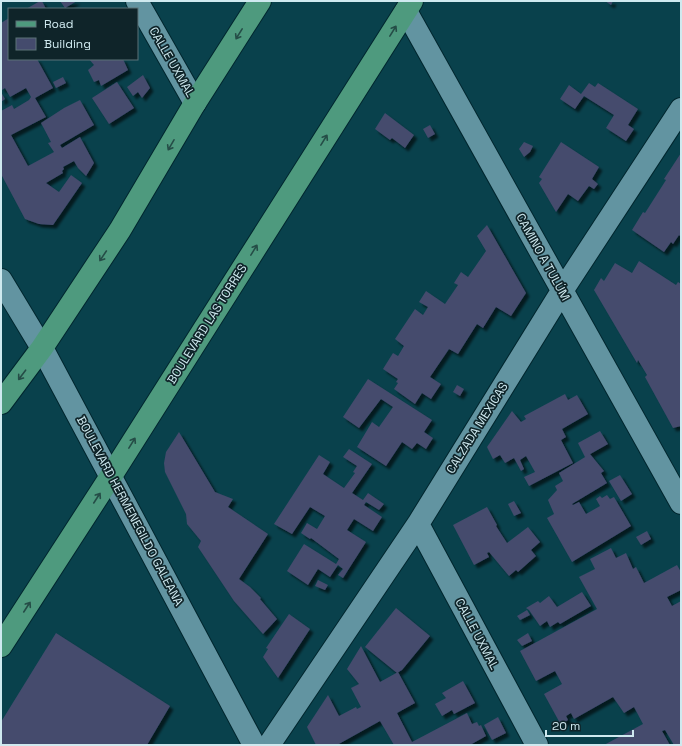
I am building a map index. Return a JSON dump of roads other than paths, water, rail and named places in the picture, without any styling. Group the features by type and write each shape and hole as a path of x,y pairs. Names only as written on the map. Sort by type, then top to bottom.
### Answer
{"main road":[{"path":"1,403 42,348 120,230 195,103 260,1"},
{"name":"BOULEVARD LAS TORRES","path":"1,646 111,476 409,6"}],"street":[{"name":"CALLE UXMAL","path":"137,1 195,103"},
{"name":"CAMINO A TULÚM","path":"409,6 562,291 679,494"},
{"name":"CALZADA MEXICAS","path":"269,745 418,524 562,291 681,109"},
{"name":"BOULEVARD HERMENEGILDO GALEANA","path":"1,280 42,348 254,745"},
{"name":"CALLE UXMAL","path":"418,524 537,745"}]}
